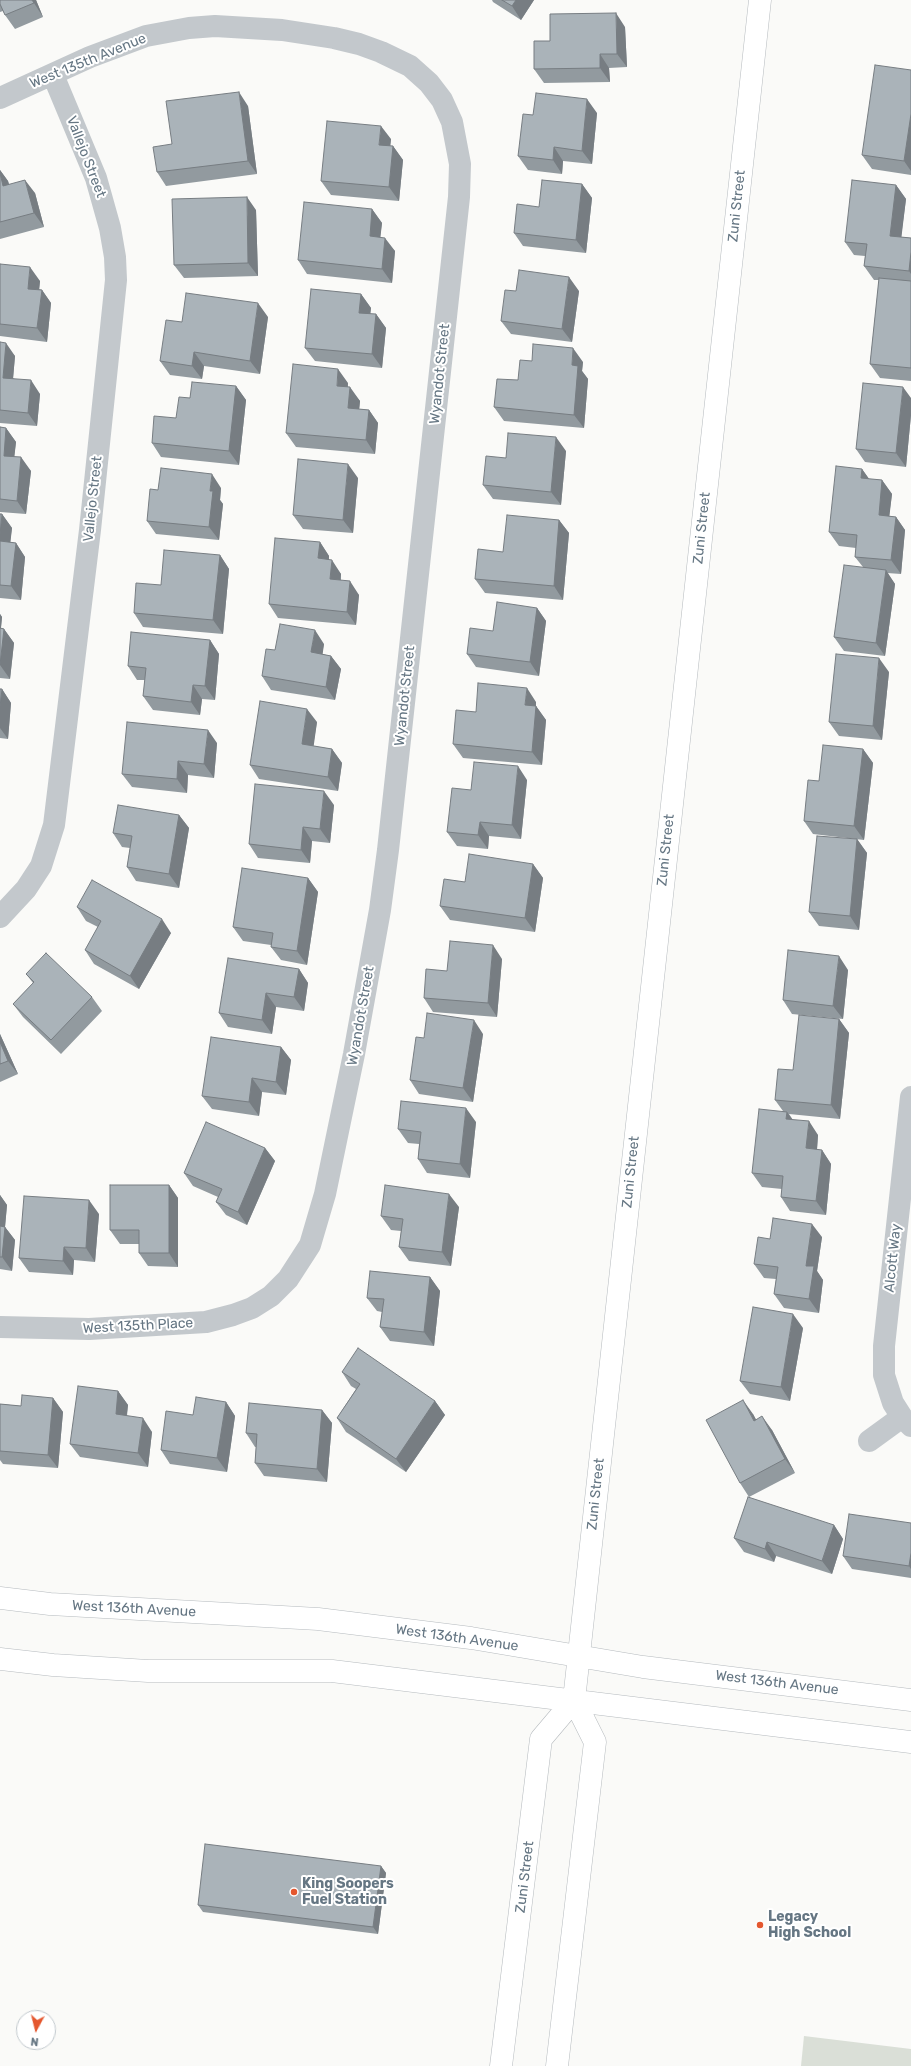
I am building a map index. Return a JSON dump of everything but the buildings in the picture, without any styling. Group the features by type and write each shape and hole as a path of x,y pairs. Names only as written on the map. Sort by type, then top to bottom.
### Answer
{"main road":[{"name":"Zuni Street","path":"501,2066 541,1739 574,1700 760,0"},
{"name":"West 136th Avenue","path":"0,1598 50,1604 318,1619 471,1638 643,1667 911,1700"},
{"path":"0,1660 148,1671 332,1671 911,1742"},
{"path":"557,2066 595,1742 574,1700"}],"street":[{"name":"West 135th Avenue","path":"0,98 90,57 146,36 189,28 215,26 282,30 334,38 359,44 410,66 429,83"},
{"name":"Vallejo Street","path":"0,917 26,889 40,866 54,825 90,530 116,280 115,257 110,228 96,178 53,75"},
{"name":"Wyandot Street","path":"271,1296 288,1279 310,1245 325,1194 356,1046 380,910 388,850 459,197 460,164 452,122 442,100 429,83"},
{"name":"Alcott Way","path":"906,1421 893,1403 884,1375 884,1346 911,1097"},
{"name":"West 135th Place","path":"0,1327 89,1330 206,1322 234,1315 252,1308 271,1296"},
{"path":"869,1440 906,1421"}],"shaded area":[{"path":"804,2036 911,2049 911,2066 801,2066"}],"place":[{"name":"King Soopers Fuel Station","path":"294,1892"},
{"name":"Legacy High School","path":"760,1925"}]}
